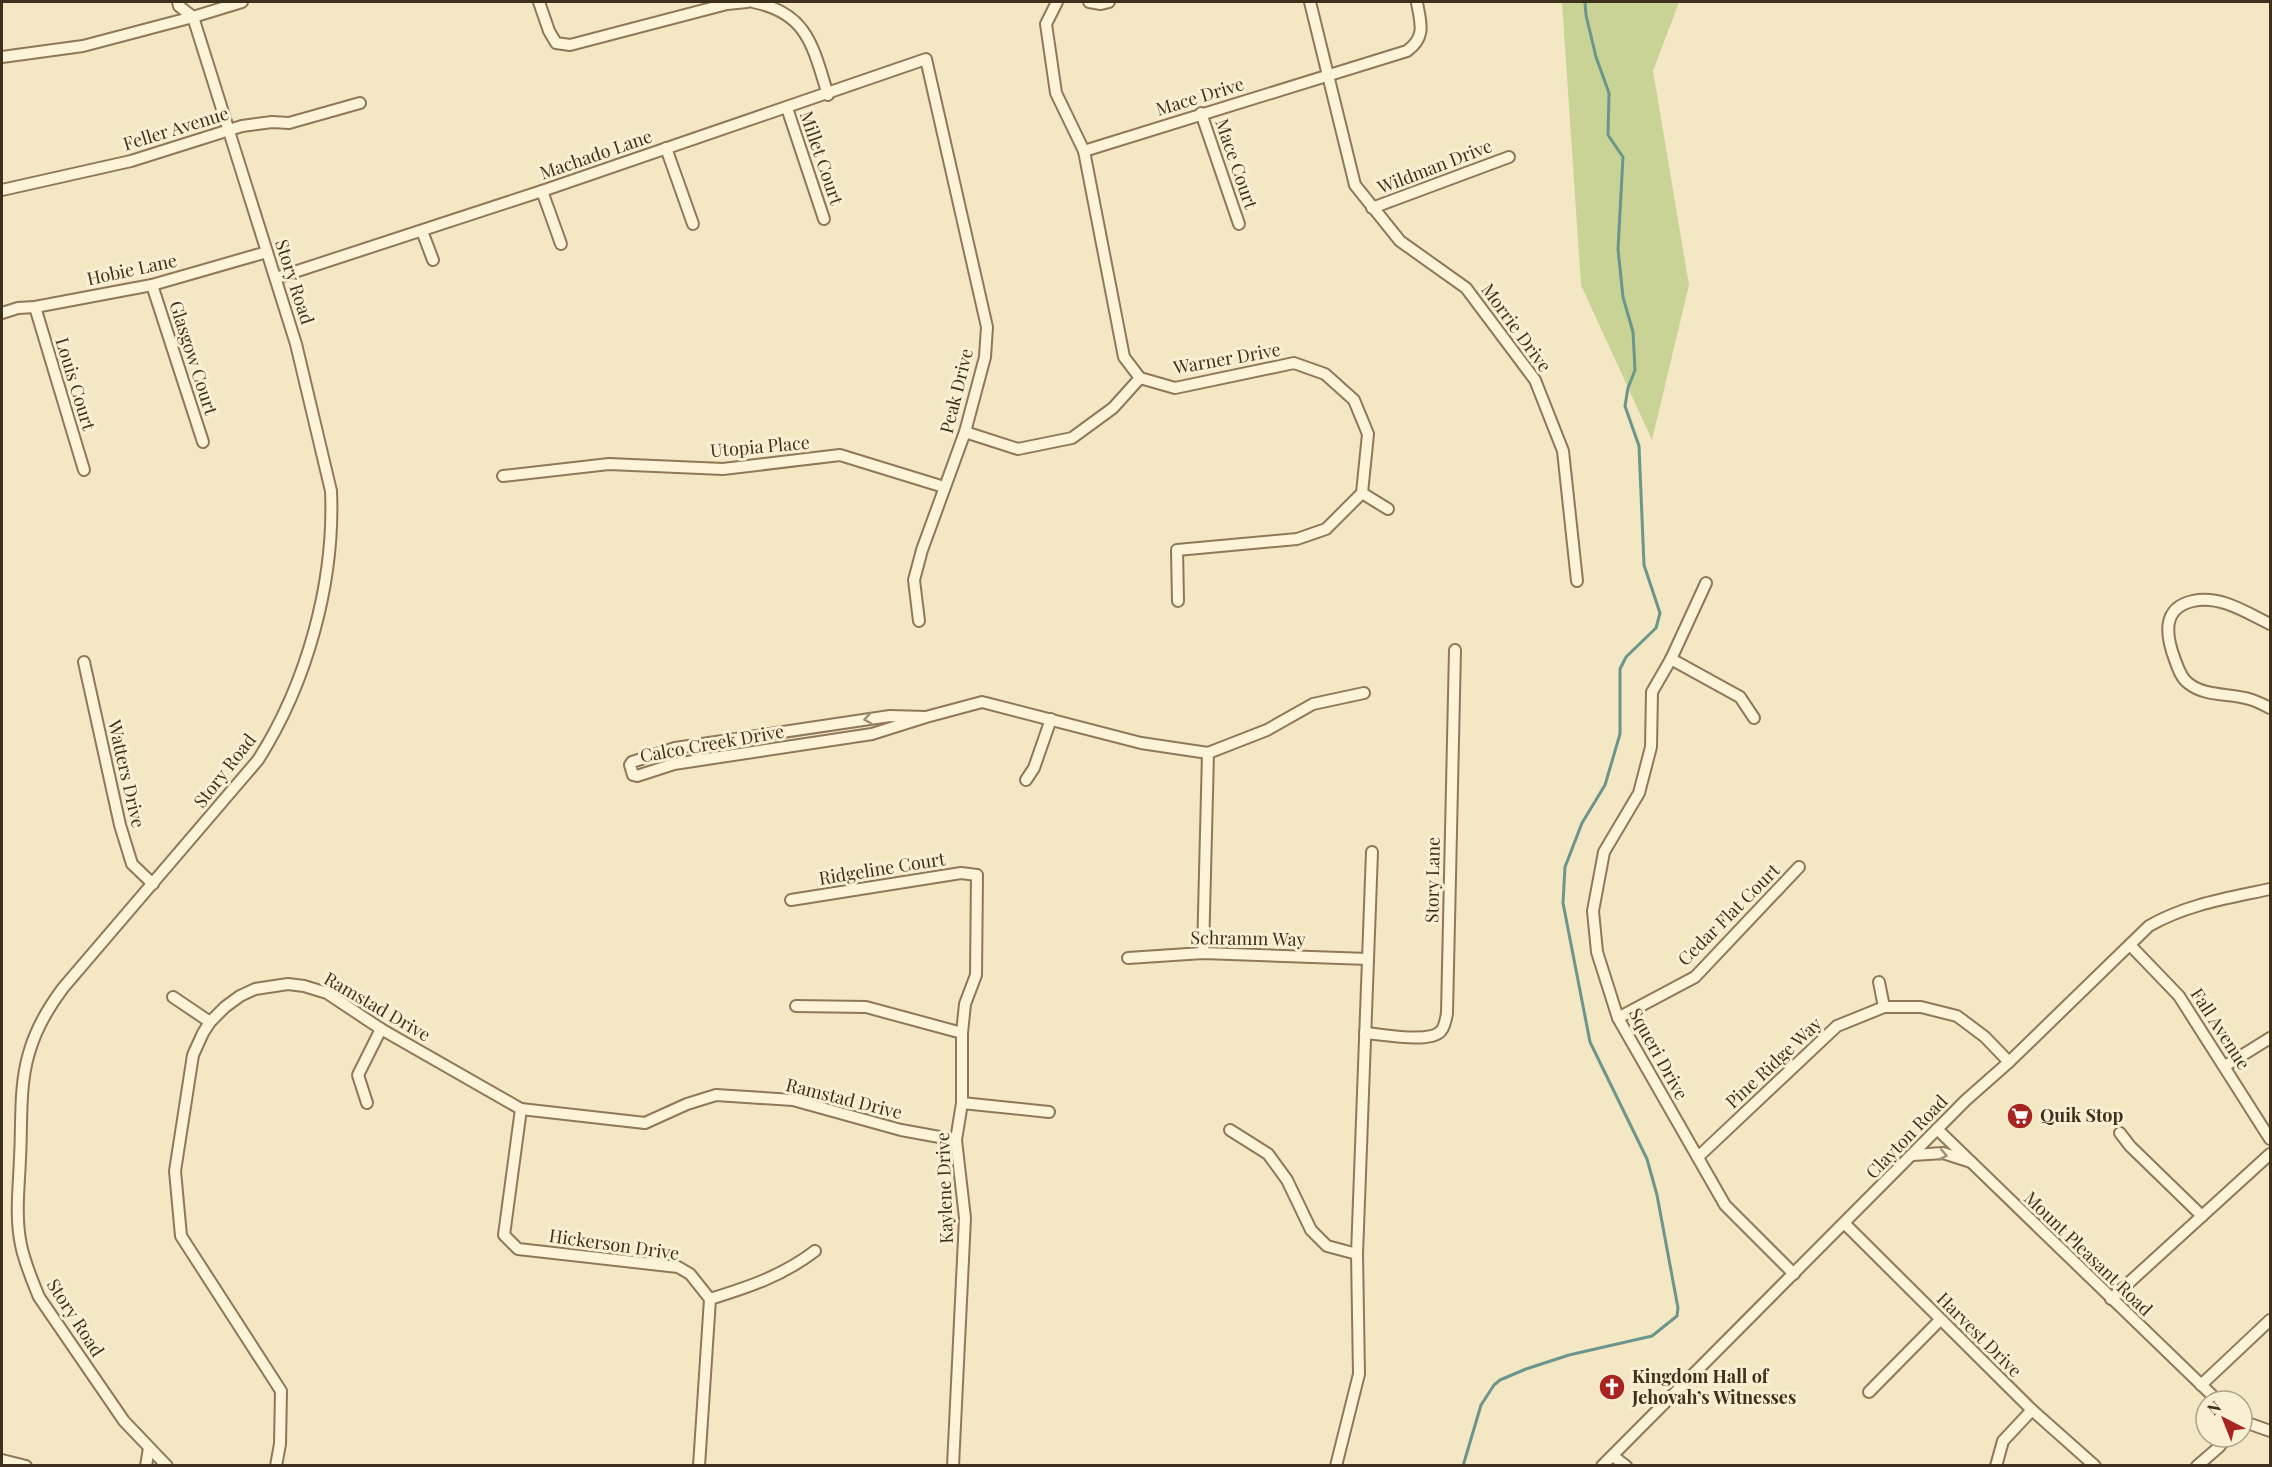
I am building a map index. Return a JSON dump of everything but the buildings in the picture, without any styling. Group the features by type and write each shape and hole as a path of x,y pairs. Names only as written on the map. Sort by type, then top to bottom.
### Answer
{"street":[{"path":"178,2 179,6 193,17"},
{"path":"2,57 83,46 242,2"},
{"path":"539,2 549,31 556,43 570,45 727,4 747,2"},
{"path":"753,2 773,6 793,18 806,33 828,94"},
{"path":"965,432 1018,449 1071,438 1113,408 1140,378 1124,357 1084,151 1056,93 1046,24 1057,2"},
{"path":"1089,2 1101,4 1109,2"},
{"name":"Morrie Drive","path":"1310,2 1326,75 1355,185 1400,241 1466,288 1535,380 1563,451 1576,581"},
{"name":"Mace Drive","path":"1084,151 1407,51 1417,44 1421,28 1417,3"},
{"name":"Story Road","path":"167,1466 124,1421 39,1297 30,1278 21,1243 19,1204 23,1091 28,1055 36,1031 55,998 258,760 276,732 308,649 322,602 331,533 331,491 296,344 193,17"},
{"name":"Machado Lane","path":"276,278 542,191 926,59"},
{"name":"Peak Drive","path":"919,621 914,580 965,432 985,357 987,327 926,59"},
{"name":"Feller Avenue","path":"2,190 131,161 242,126 272,122 289,123 360,103"},
{"name":"Millet Court","path":"787,108 824,219"},
{"name":"Mace Court","path":"1201,113 1239,224"},
{"path":"666,148 693,224"},
{"name":"Wildman Drive","path":"1372,208 1509,157"},
{"path":"542,191 561,244"},
{"path":"422,231 433,260"},
{"name":"Hobie Lane","path":"2,313 18,308 35,307 152,285 267,252"},
{"name":"Glasgow Court","path":"152,285 203,442"},
{"name":"Louis Court","path":"35,307 84,470"},
{"name":"Warner Drive","path":"1140,378 1175,388 1294,363 1325,374 1354,400 1368,434 1362,493"},
{"name":"Utopia Place","path":"502,476 609,464 723,469 840,455 944,488"},
{"path":"1178,601 1177,550 1298,539 1326,529 1362,493 1388,509"},
{"name":"Squeri Drive","path":"1706,583 1671,659 1652,692 1651,747 1639,793 1604,852 1593,911 1597,952 1618,1018 1725,1205 1794,1274"},
{"path":"2271,624 2223,601 2194,600 2178,608 2171,615 2168,625 2169,645 2186,682 2196,689 2249,699 2271,708"},
{"name":"Story Lane","path":"1365,1033 1423,1038 1436,1035 1445,1024 1455,650"},
{"path":"1671,659 1718,683 1740,698 1754,718"},
{"name":"Watters Drive","path":"84,662 120,825 132,864 153,884"},
{"name":"Calco Creek Drive","path":"926,717 890,716 675,748 632,762 630,770 633,775 637,776 674,764 872,734 982,702 1141,743 1208,753 1267,730 1313,704 1364,693"},
{"path":"1026,780 1034,768 1051,718"},
{"path":"1203,953 1208,753"},
{"path":"1336,1466 1359,1374 1357,1254 1372,852"},
{"name":"Cedar Flat Court","path":"1618,1018 1695,977 1799,867"},
{"name":"Ridgeline Court","path":"791,900 961,873 977,875"},
{"name":"Kaylene Drive","path":"953,1466 965,1218 956,1140 962,1103 962,1034 965,1004 976,975 977,875"},
{"name":"Clayton Road","path":"1602,1466 1937,1129 2150,926 2166,916 2196,905 2271,889"},
{"name":"Fall Avenue","path":"2130,945 2179,996 2271,1139"},
{"name":"Schramm Way","path":"1128,957 1203,953 1368,959"},
{"path":"1879,982 1884,1007"},
{"name":"Ramstad Drive","path":"276,1466 280,1444 281,1391 181,1236 175,1171 193,1055 202,1033 210,1022 225,1006 240,996 255,989 288,984 327,993 381,1029 522,1109 645,1123 687,1104 716,1095 793,1100 901,1130 956,1140"},
{"path":"173,997 210,1022"},
{"path":"796,1006 866,1007 962,1034"},
{"name":"Pine Ridge Way","path":"1698,1157 1838,1026 1884,1007 1921,1007 1957,1016 1985,1037 2009,1062"},
{"path":"367,1103 358,1075 381,1029"},
{"path":"2225,1066 2271,1038"},
{"path":"962,1103 1049,1112"},
{"name":"Hickerson Drive","path":"522,1109 504,1235 518,1249 678,1267 690,1274 710,1299"},
{"name":"Mount Pleasant Road","path":"1937,1129 2205,1389"},
{"path":"1230,1130 1268,1154 1287,1180 1311,1230 1327,1246 1357,1254"},
{"path":"2120,1134 2202,1216"},
{"path":"1913,1155 1943,1154 1972,1162"},
{"path":"2111,1299 2271,1154"},
{"name":"Harvest Drive","path":"1845,1224 2032,1410 2095,1466"},
{"path":"699,1466 710,1299 752,1286 792,1268 816,1251"},
{"path":"1869,1392 1940,1320"},
{"path":"2201,1385 2271,1320"},
{"path":"1996,1466 2003,1441 2032,1410"},
{"path":"2254,1425 2271,1431"},
{"path":"146,1466 149,1448"},
{"path":"2197,1466 2217,1449"},
{"path":"1613,1456 1626,1466"},
{"path":"2,1460 26,1466"}],"green space":[{"path":"1562,2 1679,2 1653,71 1689,285 1652,440 1581,285"}],"waterway":[{"path":"1463,1466 1481,1405 1500,1380 1569,1355 1652,1336 1677,1316 1678,1308 1657,1195 1647,1159 1590,1042 1563,903 1565,867 1582,823 1605,785 1620,734 1620,669 1626,657 1656,628 1660,613 1644,565 1639,446 1625,406 1628,388 1635,370 1633,332 1623,297 1618,249 1623,157 1608,135 1609,93 1596,57 1585,2"}],"place":[{"name":"Quik Stop","path":"2020,1116"},
{"name":"Kingdom Hall of Jehovah’s Witnesses","path":"1612,1387"}]}
